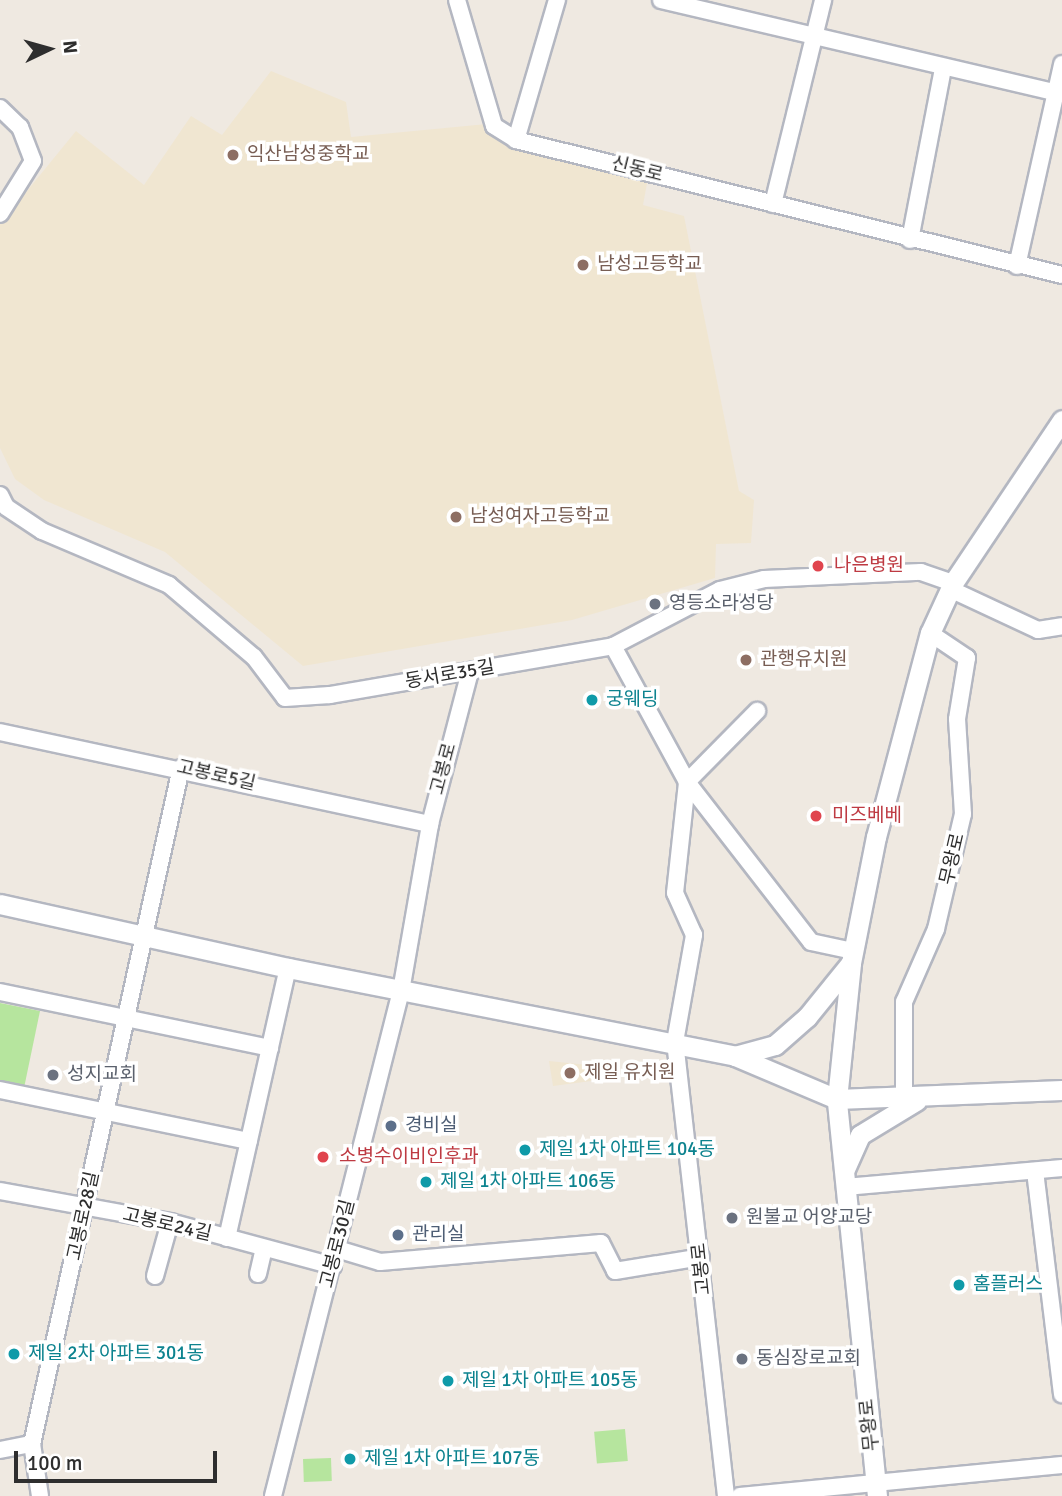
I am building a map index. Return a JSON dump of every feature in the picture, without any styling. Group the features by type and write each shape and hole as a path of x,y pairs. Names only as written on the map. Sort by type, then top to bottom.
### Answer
{"street":[{"name":"신동로","path":"457,0 494,126 516,140 910,240 1062,275"},
{"path":"516,140 557,0"},
{"path":"661,0 1054,92"},
{"path":"773,204 822,0"},
{"path":"1017,266 1062,64"},
{"path":"910,240 943,68"},
{"path":"0,108 20,127 33,161 0,214"},
{"name":"무왕로","path":"876,1490 837,1099 852,957 876,837 930,633 952,586 1062,420"},
{"name":"동서로35길","path":"0,495 6,507 42,531 169,584 254,657 285,698 470,672 613,646 720,590 764,579 921,572 1038,629 1062,626"},
{"name":"무왕로","path":"912,1098 904,1002 936,929 963,814 957,719 967,658 930,633"},
{"path":"613,646 687,782 811,942 852,957 807,1017 775,1045 735,1056"},
{"name":"고봉로","path":"401,991 430,824 470,672"},
{"path":"687,782 757,711"},
{"name":"고봉로5길","path":"0,732 180,768 430,824"},
{"path":"142,934 180,768"},
{"name":"고봉로","path":"687,782 675,893 694,935 675,1042 726,1496"},
{"path":"0,904 401,991 675,1042 735,1056 837,1099 1062,1090"},
{"name":"고봉로28길","path":"40,1496 32,1444 128,1018 142,934"},
{"path":"227,1238 289,968"},
{"name":"고봉로30길","path":"273,1496 401,991"},
{"path":"0,992 271,1048"},
{"path":"0,1090 249,1141"},
{"path":"912,1098 860,1135 845,1179 1062,1168"},
{"path":"1035,1171 1062,1394"},
{"name":"고봉로24길","path":"0,1191 170,1222 333,1266"},
{"path":"155,1276 170,1222"},
{"path":"338,1243 384,1253 392,1261 601,1243 615,1270 701,1257"},
{"path":"258,1274 264,1249"},
{"path":"0,1450 32,1444"},
{"path":"740,1496 876,1490 1062,1465"}],"shaded area":[{"path":"271,71 346,102 351,137 487,124 648,178 643,205 684,216 739,491 754,500 751,543 716,544 715,578 572,620 303,666 165,552 44,500 15,479 0,448 0,224 76,131 144,185 191,116 222,135"},
{"name":"제일 유치원","path":"549,1061 588,1065 591,1081 553,1086"}],"green space":[{"path":"0,1003 40,1011 24,1088 0,1083"},
{"path":"625,1429 628,1461 597,1464 594,1432"},
{"path":"331,1458 332,1481 304,1482 303,1459"}],"place":[{"name":"익산남성중학교","path":"233,155"},
{"name":"남성고등학교","path":"583,265"},
{"name":"남성여자고등학교","path":"456,517"},
{"name":"나은병원","path":"818,566"},
{"name":"영등소라성당","path":"655,604"},
{"name":"관행유치원","path":"746,660"},
{"name":"궁웨딩","path":"592,700"},
{"name":"미즈베베","path":"816,816"},
{"name":"제일 유치원","path":"570,1073"},
{"name":"성지교회","path":"53,1075"},
{"name":"경비실","path":"391,1126"},
{"name":"제일 1차 아파트 104동","path":"525,1150"},
{"name":"소병수이비인후과","path":"323,1157"},
{"name":"제일 1차 아파트 106동","path":"426,1182"},
{"name":"원불교 어양교당","path":"732,1218"},
{"name":"관리실","path":"398,1235"},
{"name":"홈플러스","path":"959,1285"},
{"name":"제일 2차 아파트 301동","path":"14,1354"},
{"name":"동심장로교회","path":"742,1359"},
{"name":"제일 1차 아파트 105동","path":"448,1381"},
{"name":"제일 1차 아파트 107동","path":"350,1459"}]}
